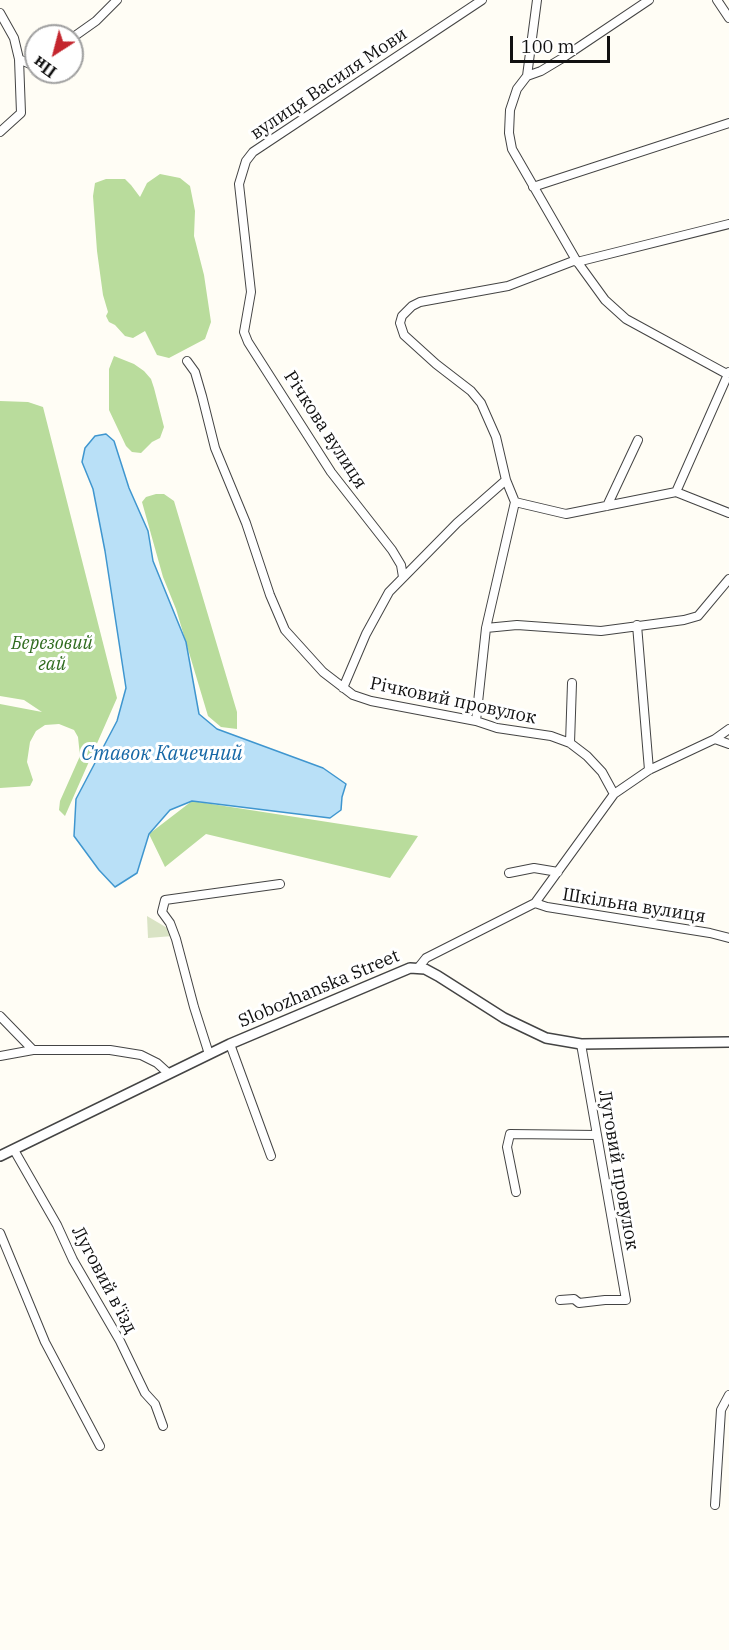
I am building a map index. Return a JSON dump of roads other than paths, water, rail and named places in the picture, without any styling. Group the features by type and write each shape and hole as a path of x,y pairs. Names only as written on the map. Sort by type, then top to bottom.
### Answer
{"street":[{"path":"84,30 117,0"},
{"name":"вулиця Василя Мови","path":"251,292 239,184 246,161 253,152 482,0"},
{"path":"537,0 526,76 517,89 510,110 509,133 512,149 576,261 605,300 626,319 728,373 676,492"},
{"path":"526,76 541,71 561,59 648,0"},
{"path":"717,0 729,18"},
{"path":"0,13 15,38 19,59 21,113 0,132"},
{"path":"19,59 24,61"},
{"path":"533,187 729,123"},
{"path":"476,721 486,628 515,502 506,480 498,444 481,403 471,391 404,335 400,323 402,316 412,306 508,286 576,261 729,224"},
{"name":"Річкова вулиця","path":"251,292 244,332 248,342 331,472 392,550 401,565 403,577"},
{"name":"Річковий провулок","path":"187,362 195,372 215,448 246,523 270,595 285,630 323,672 353,695 389,706 476,721 497,728 551,736 570,743 602,772 615,794"},
{"path":"607,506 638,440"},
{"path":"343,688 366,634 383,602 403,577 457,523 506,480"},
{"path":"515,502 566,514 676,492 729,513"},
{"path":"486,628 517,625 601,631 684,620 698,616 729,579"},
{"path":"637,625 649,770"},
{"path":"570,743 572,683"},
{"path":"418,968 426,958 535,903 615,794 649,770 715,739 729,729"},
{"path":"715,739 729,744"},
{"path":"509,873 534,868 558,872"},
{"path":"209,1054 176,939 162,912 165,900 280,884"},
{"name":"Шкільна вулиця","path":"535,903 558,909 729,938"},
{"name":"Slobozhanska Street","path":"0,1156 230,1044 402,970 418,968 438,976 504,1018 546,1038 581,1044 729,1042"},
{"path":"0,1016 33,1050"},
{"path":"230,1044 271,1156"},
{"name":"Луговий провулок","path":"560,1300 574,1299 579,1303 626,1300 581,1044"},
{"path":"0,1056 33,1050 110,1050 141,1055 157,1063 168,1073"},
{"path":"516,1192 507,1147 510,1134 597,1135"},
{"name":"Луговий в'їзд","path":"14,1150 120,1341 149,1400 155,1404 164,1426"},
{"path":"0,1233 45,1342 100,1446"},
{"path":"715,1505 721,1410 729,1395"}],"water":[{"name":"Ставок Качечний","path":"106,434 114,441 129,488 148,531 153,561 186,642 199,714 217,729 323,768 346,784 341,810 330,818 192,801 170,810 149,834 137,873 115,887 99,870 74,836 76,799 117,721 126,688 93,489 82,462 85,448 95,436"}],"park label":[{"name":"Березовий гай","path":"52,654"}]}
